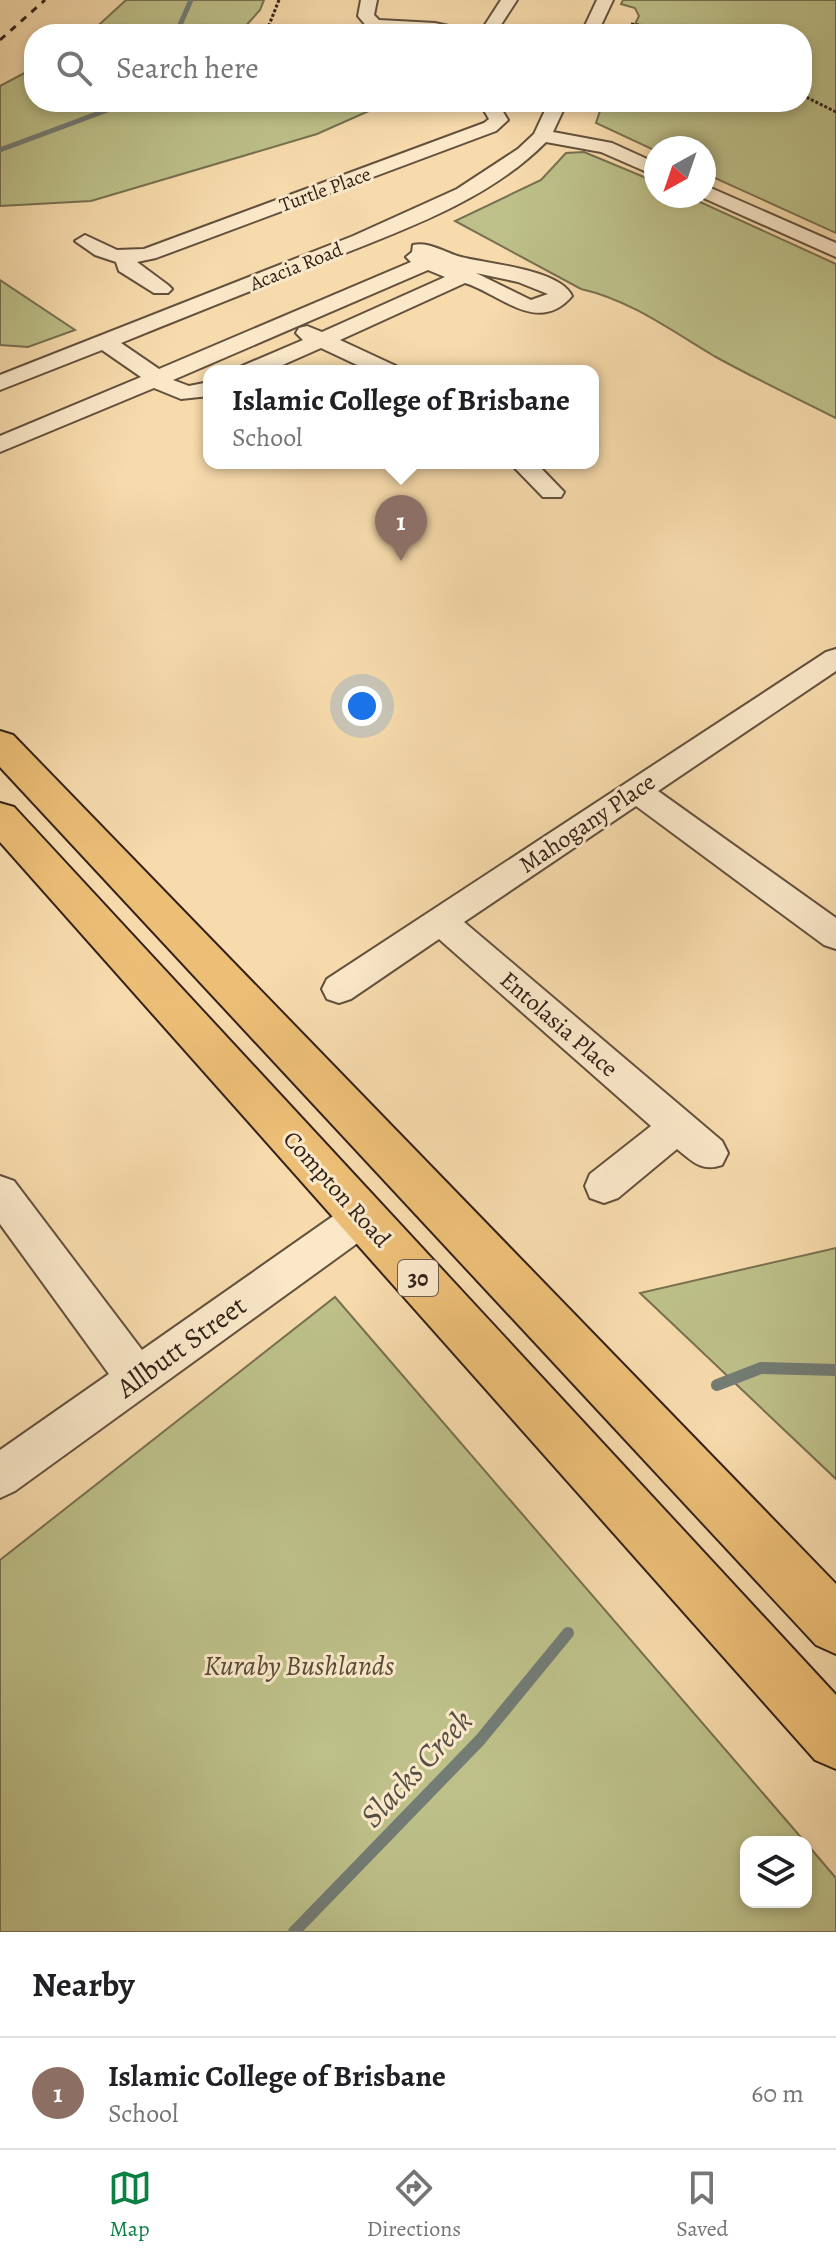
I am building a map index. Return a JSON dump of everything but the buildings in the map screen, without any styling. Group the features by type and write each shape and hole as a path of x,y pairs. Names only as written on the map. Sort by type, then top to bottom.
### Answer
{"main road":[{"path":"0,744 836,1625"},
{"name":"Compton Road","path":"0,817 836,1739"}],"street":[{"path":"369,0 366,16 373,24"},
{"path":"493,24 509,0"},
{"path":"594,24 605,0"},
{"name":"Turtle Place","path":"127,259 149,254 490,127 499,120 494,112"},
{"name":"Acacia Road","path":"0,383 360,240 486,181 525,153 542,136 553,112"},
{"path":"542,136 606,147 644,164"},
{"path":"716,196 836,251"},
{"path":"360,240 397,247 434,261 519,274 547,285 561,296 541,306 531,307 434,261 384,230"},
{"path":"85,241 109,257 127,259 126,267 161,289"},
{"path":"0,445 434,261"},
{"path":"264,365 445,286 462,275"},
{"path":"290,323 375,365"},
{"path":"104,342 166,387 183,393 203,390"},
{"path":"528,469 552,492"},
{"name":"Mahogany Place","path":"339,989 833,664"},
{"path":"636,791 836,936"},
{"name":"Entolasia Place","path":"440,921 709,1153"},
{"path":"604,1186 678,1126"},
{"path":"0,1193 137,1378"},
{"name":"Allbutt Street","path":"0,1476 363,1217"}],"path":[{"path":"269,24 279,0"},
{"path":"812,100 836,112"}],"green space":[{"path":"126,0 264,0 247,24 100,24"},
{"path":"623,0 836,0 836,233 716,178 716,136 644,136 644,145 596,123 600,112 812,112 812,24 635,24 639,16 635,8 621,4"},
{"path":"24,73 24,112 366,112 317,134 91,201 0,206 0,86"},
{"path":"584,152 644,177 644,208 713,208 836,264 836,418 714,356 634,308 581,289 455,221 541,180 566,153"},
{"path":"0,280 75,330 28,347 0,345"},
{"path":"836,1248 836,1479 640,1293"},
{"name":"Kuraby Bushlands","path":"335,1297 800,1836 740,1836 740,1908 812,1908 812,1850 836,1878 836,1932 0,1932 0,1560"}],"waterway":[{"path":"180,24 191,0"},
{"path":"0,150 102,112"},
{"name":"Slacks Creek","path":"717,1385 761,1368 836,1370"},
{"name":"Slacks Creek","path":"294,1932 480,1740 568,1633"}],"railway":[{"path":"0,40 45,0"}],"place":[{"name":"Islamic College of Brisbane","path":"401,561"}]}
